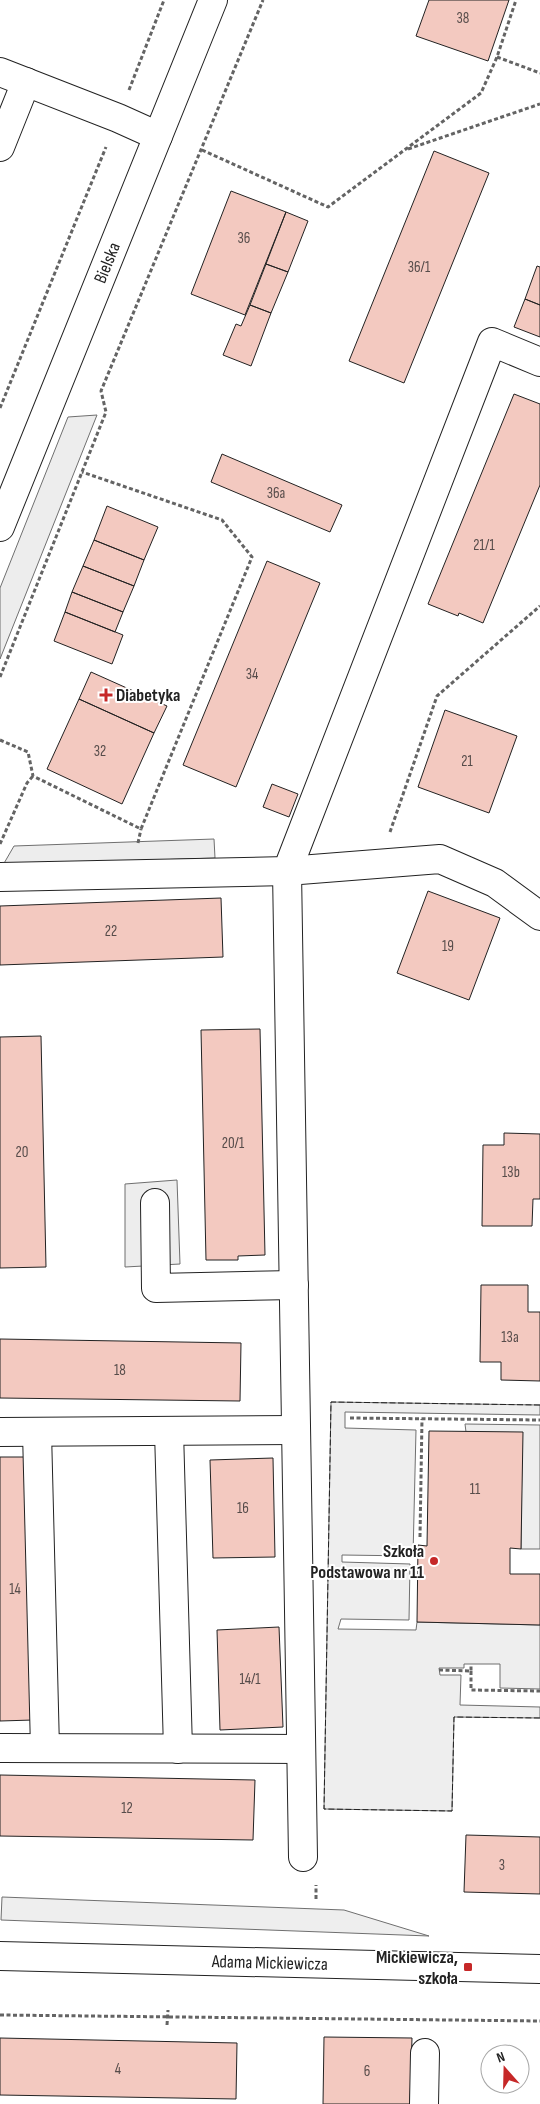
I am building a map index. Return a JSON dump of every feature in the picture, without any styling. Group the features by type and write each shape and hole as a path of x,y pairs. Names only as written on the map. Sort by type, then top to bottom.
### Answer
{"street":[{"name":"Bielska","path":"0,527 213,0"},
{"path":"0,72 118,118 158,136"},
{"path":"0,147 26,82"},
{"path":"303,1857 287,871 492,342 540,362"},
{"path":"0,877 287,871 440,859 495,882 540,916"},
{"path":"155,1203 156,1288 294,1285"},
{"path":"0,1432 296,1430"},
{"path":"169,1431 178,1749"},
{"path":"37,1432 45,1748"},
{"path":"0,1748 301,1749"},
{"name":"Adama Mickiewicza","path":"0,1956 540,1969"},
{"path":"424,2104 425,2053"}],"path":[{"path":"0,408 164,0"},
{"path":"0,678 106,412 101,391 263,0"},
{"path":"202,150 328,207 481,93 497,57 516,0"},
{"path":"497,57 540,73"},
{"path":"405,150 540,104"},
{"path":"33,776 141,829 252,557 222,520 82,472"},
{"path":"380,864 438,696 540,606"},
{"path":"0,740 28,752 33,776"},
{"path":"0,844 27,783 33,776"},
{"path":"350,1418 540,1420"},
{"path":"420,1538 422,1419"},
{"path":"471,1664 471,1690 540,1691"},
{"path":"439,1670 471,1671"},
{"path":"167,2025 168,2010"},
{"path":"0,2015 540,2021"}],"shaded area":[{"path":"97,415 0,659 0,588 68,417"},
{"path":"214,839 215,858 3,865 14,846"},
{"path":"177,1180 180,1264 125,1267 125,1184"},
{"path":"331,1402 540,1405 540,1415 345,1412 345,1428 416,1430 413,1556 342,1555 342,1562 410,1564 409,1620 341,1619 338,1629 416,1630 417,1622 540,1625 540,1689 500,1688 500,1664 464,1664 464,1668 439,1668 440,1675 461,1675 460,1705 540,1707 540,1718 454,1717 452,1811 324,1809"},
{"path":"465,1424 540,1425 540,1549 521,1549 522,1433 466,1432"},
{"path":"2,1897 344,1910 429,1936 1,1920"}],"building":[{"path":"429,0 509,0 488,61 416,36"},
{"path":"434,151 489,173 404,383 349,361"},
{"path":"231,191 286,212 245,315 191,294"},
{"path":"286,212 308,221 288,272 266,264"},
{"path":"266,264 288,272 271,313 250,305"},
{"path":"537,266 540,267 540,305 525,299"},
{"path":"525,299 540,305 540,337 514,327"},
{"path":"250,305 271,313 251,366 223,355 236,324 241,326"},
{"path":"514,394 540,404 540,485 483,623 459,613 458,616 428,604"},
{"path":"222,454 342,505 330,532 211,482"},
{"path":"107,506 158,527 144,560 94,540"},
{"path":"94,540 144,560 134,586 83,566"},
{"path":"267,561 320,583 236,787 183,765"},
{"path":"83,566 134,586 123,612 72,592"},
{"path":"72,592 123,612 115,632 65,612"},
{"path":"65,612 123,635 112,664 54,641"},
{"path":"91,672 167,706 154,733 79,699"},
{"path":"79,699 154,733 122,804 47,769"},
{"path":"445,710 517,736 489,813 418,787"},
{"path":"272,784 298,794 289,817 263,807"},
{"path":"428,891 500,918 469,1000 397,973"},
{"path":"221,898 223,957 0,965 0,906"},
{"path":"260,1029 265,1255 238,1256 238,1260 206,1260 201,1030"},
{"path":"41,1036 46,1267 0,1268 0,1037"},
{"path":"504,1133 540,1134 540,1199 533,1199 532,1226 482,1226 483,1145 504,1145"},
{"path":"481,1285 528,1285 528,1312 540,1312 540,1381 501,1380 501,1362 480,1362"},
{"path":"0,1339 241,1343 240,1401 0,1398"},
{"path":"429,1431 523,1432 521,1549 510,1548 510,1574 540,1574 540,1625 417,1622 418,1545 427,1546"},
{"path":"0,1457 27,1457 33,1720 0,1721"},
{"path":"273,1458 275,1557 213,1558 210,1460"},
{"path":"279,1627 283,1727 220,1730 217,1630"},
{"path":"0,1775 255,1780 253,1840 0,1836"},
{"path":"466,1835 540,1837 540,1894 464,1892"},
{"path":"324,2037 412,2038 410,2104 323,2104"},
{"path":"0,2038 237,2043 236,2099 0,2095"}],"fence":[{"path":"540,1405 331,1402 324,1809 452,1811 454,1717 540,1718"}],"place":[{"name":"Diabetyka","path":"106,695"},
{"name":"Szkoła Podstawowa nr 11","path":"434,1561"},
{"name":"Mickiewicza, szkoła","path":"468,1967"}]}
